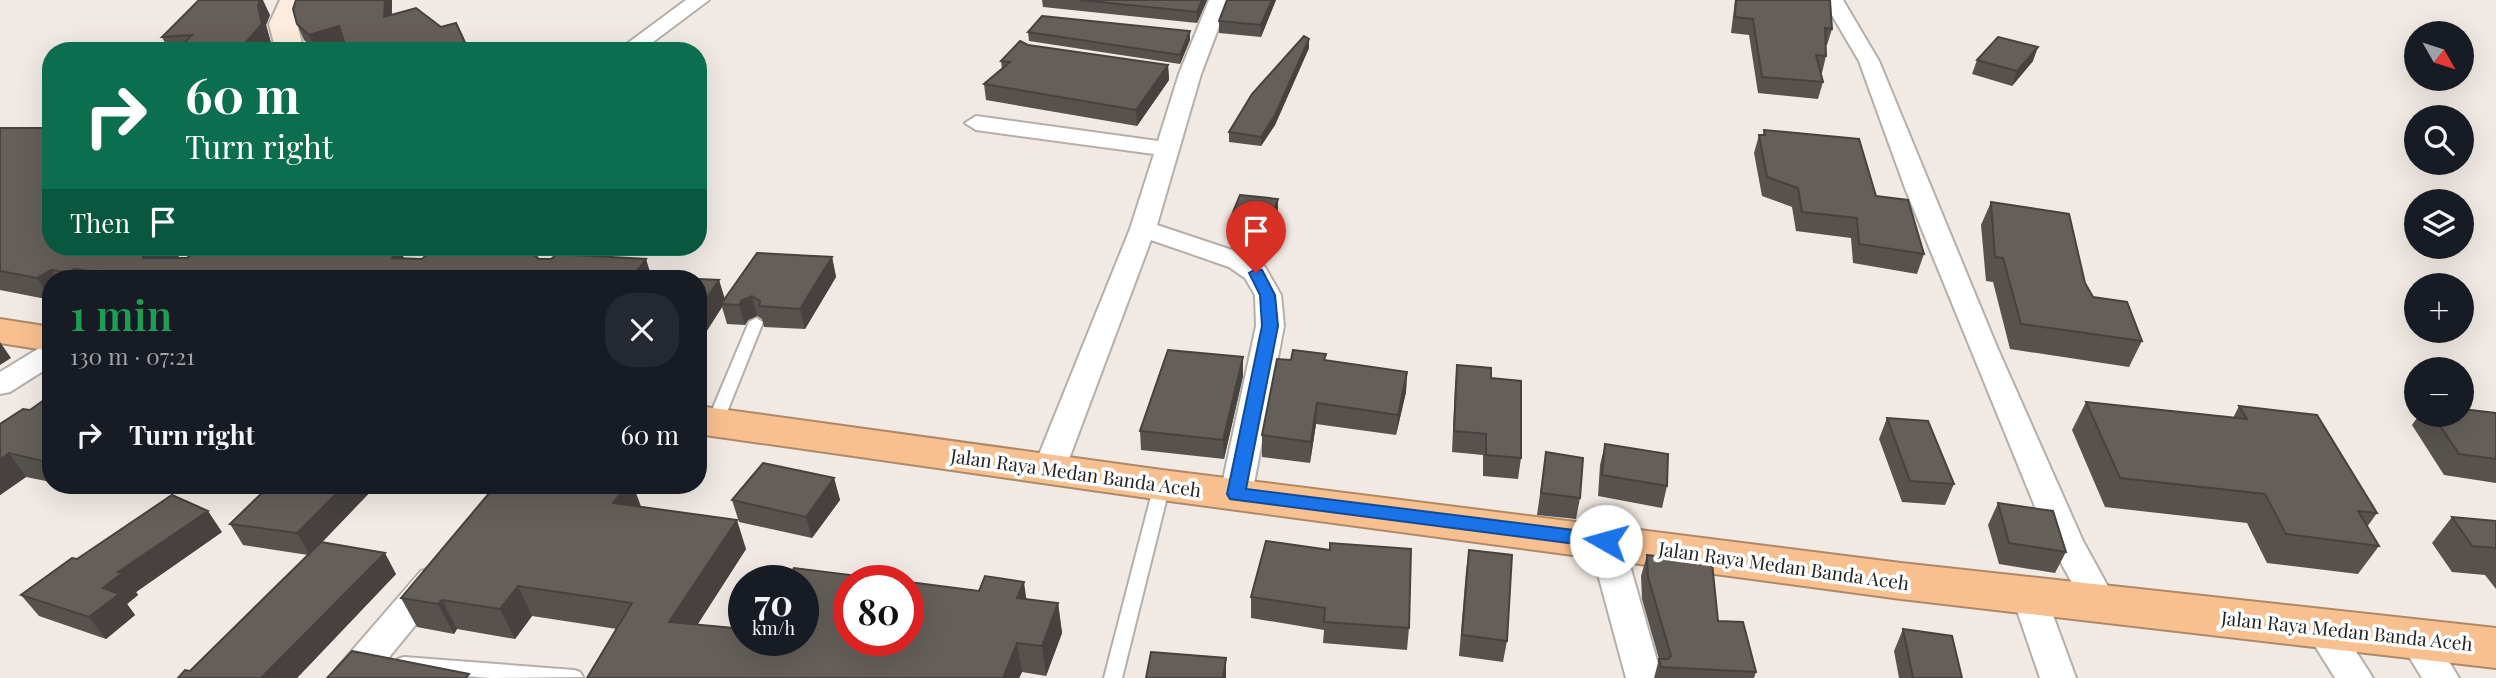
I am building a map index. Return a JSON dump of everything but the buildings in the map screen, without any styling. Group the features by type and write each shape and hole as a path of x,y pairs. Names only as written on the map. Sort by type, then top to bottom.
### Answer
{"highway":[{"path":"0,331 42,338"},
{"name":"Jalan Raya Medan Banda Aceh","path":"707,421 1050,467 1162,485 2029,596 2496,648"}],"street":[{"path":"288,42 283,24 293,0"},
{"path":"640,42 699,0"},
{"path":"1050,467 1143,229 1190,74 1219,0"},
{"path":"1833,0 1869,61 1917,188 1964,293 1988,359 2066,541 2100,603"},
{"path":"1179,30 1206,33"},
{"path":"1164,70 1190,74"},
{"path":"976,123 1167,149"},
{"path":"1143,229 1238,261 1256,273 1268,295 1270,326 1236,494"},
{"path":"0,385 42,359"},
{"path":"1606,541 1644,678"},
{"path":"357,669 453,557"},
{"path":"2029,596 2058,678"},
{"path":"2321,627 2355,678"},
{"path":"2415,637 2441,678"}],"lane":[{"path":"707,421 756,322"},
{"path":"1113,678 1162,485"},
{"path":"357,669 574,677"}],"route":[{"path":"1256,273 1264,283 1268,295 1270,326 1236,494 1606,541"}]}
